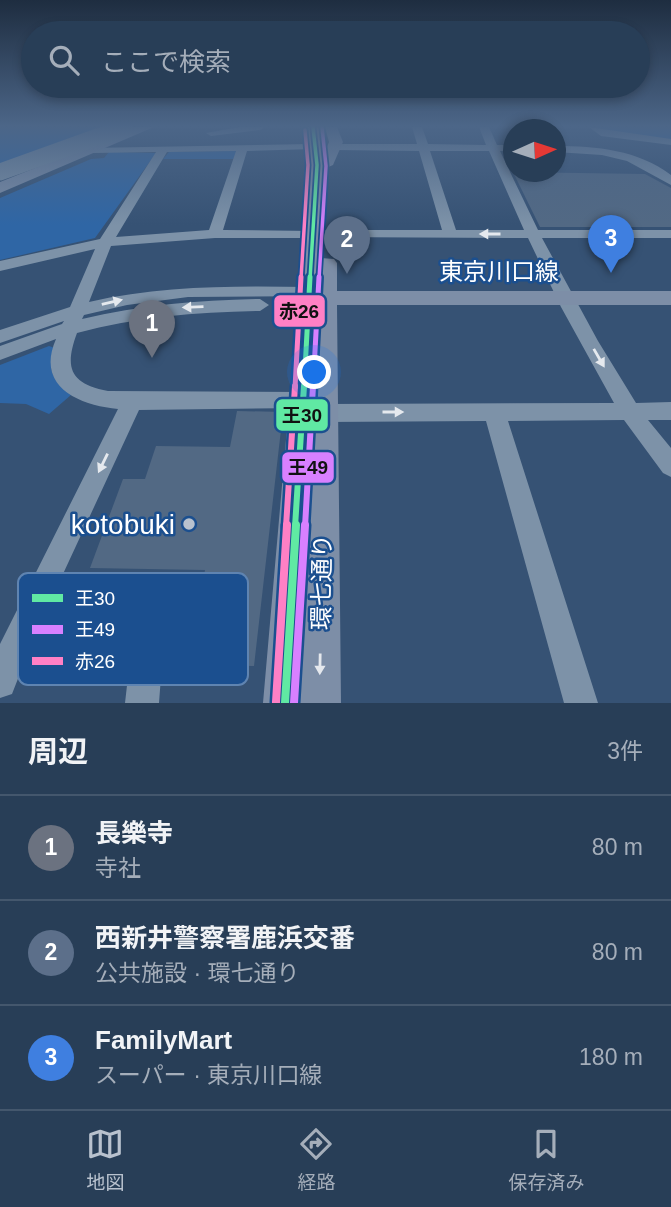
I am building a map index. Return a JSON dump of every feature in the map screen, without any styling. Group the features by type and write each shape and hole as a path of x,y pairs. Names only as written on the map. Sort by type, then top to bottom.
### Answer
{"highway":[{"path":"0,174 32,160"},
{"path":"0,174 38,160"},
{"path":"0,174 43,160"}],"main road":[{"path":"0,174 47,160"},
{"path":"0,188 61,160"},
{"name":"環七通り","path":"319,703 314,406 320,160"},
{"name":"東京川口線","path":"316,299 671,298"},
{"name":"環七通り","path":"285,703 314,406"}],"street":[{"path":"163,160 105,242 69,328 58,363 68,383 86,394 101,399 133,401 494,412 671,411"},
{"path":"212,161 218,160"},
{"path":"215,234 239,160"},
{"path":"427,160 450,234"},
{"path":"498,160 530,234 565,299 630,411 671,466"},
{"path":"634,160 644,163 671,181"},
{"path":"0,266 105,242 215,234 671,234"},
{"path":"0,337 39,321 126,299 174,292 316,299"},
{"path":"0,353 69,328 120,315 167,308 316,299"},
{"path":"44,573 133,401"},
{"path":"494,412 581,703"},
{"path":"0,682 15,629"},
{"path":"142,703 144,685"}],"shaded area":[{"path":"0,160 17,160 0,166"},
{"path":"89,160 151,160 95,238 0,260 0,198"},
{"path":"49,346 55,348 51,363 53,375 60,386 71,395 49,414 26,404 0,403 0,365"}],"building":[{"path":"566,173 645,174 671,188 671,227 540,227 518,182 566,182"},
{"name":"kotobuki","path":"237,411 283,412 254,666 248,666 248,573 90,568 123,479 145,479 156,446 230,447"}],"transit line":[{"name":"赤26","path":"276,702 308,160"},
{"name":"王30","path":"285,703 316,160"},
{"name":"王49","path":"294,703 325,160"}],"place":[{"name":"FamilyMart","path":"611,273"},
{"name":"西新井警察署鹿浜交番","path":"347,274"},
{"name":"長樂寺","path":"152,358"},
{"name":"kotobuki","path":"189,524"}]}
